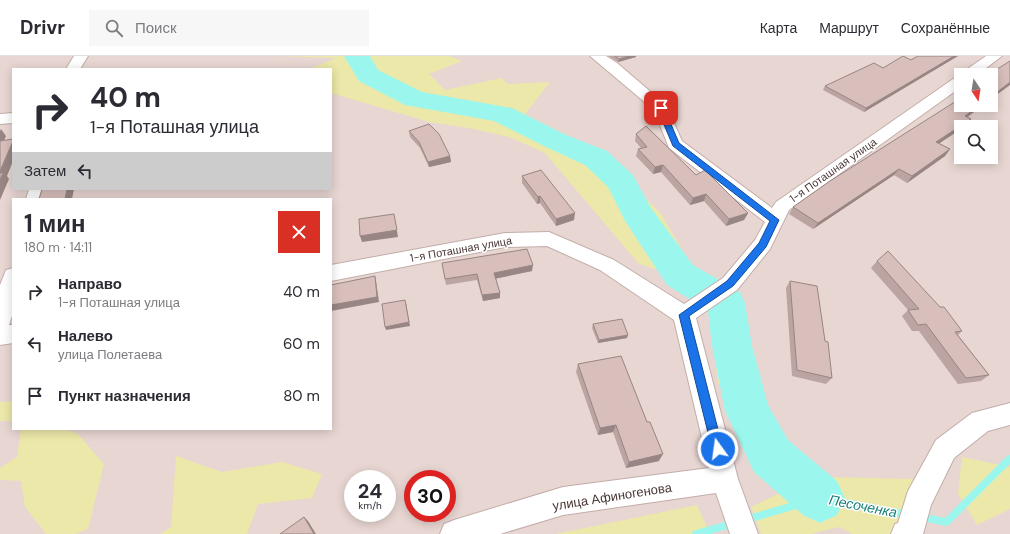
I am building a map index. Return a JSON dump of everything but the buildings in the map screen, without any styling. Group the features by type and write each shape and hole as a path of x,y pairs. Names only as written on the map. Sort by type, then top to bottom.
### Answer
{"street":[{"path":"74,68 81,56"},
{"path":"597,56 612,66 661,108 675,144 775,220"},
{"path":"978,68 994,56"},
{"name":"1-я Поташная улица","path":"332,273 505,240 548,240 607,265 684,315 730,284 763,244 782,206 954,85"},
{"path":"0,119 12,118"},
{"path":"0,322 12,280"},
{"path":"684,315 725,479 744,534"},
{"path":"0,336 12,334"},
{"path":"905,534 909,533 918,501 945,449 981,421 1010,414"},
{"name":"улица Афиногенова","path":"454,534 563,501 725,479"}],"shaded area":[{"path":"0,56 1010,56 1010,534 0,534"},
{"path":"279,56 449,56 462,61 429,74 445,90 502,78 507,84 550,82 525,114 602,154 661,214 687,258 661,271 639,264 545,153 509,137 469,128 429,122 332,93 332,68 311,68 336,58"},
{"path":"728,297 740,299 749,366 718,384 710,313"},
{"path":"756,395 779,446 827,477 913,479 921,534 852,534 839,527 810,534 761,534 751,507 790,488 764,468 733,398"},
{"path":"12,401 12,421 0,421 0,402"},
{"path":"21,430 68,430 78,434 104,464 88,529 75,534 46,534 25,507 21,481 0,480 0,468 17,457"},
{"path":"176,456 222,472 282,462 322,474 312,498 258,504 247,534 160,534 171,527"},
{"path":"962,457 1010,467 1010,509 977,525 958,494"},
{"path":"697,505 710,534 556,534"}],"waterway":[{"path":"357,56 368,75 415,99 502,114 556,141 596,158 622,182 637,213 680,275 726,303 732,346 747,411 771,456 820,498"},
{"name":"Песоченка","path":"921,517 946,522 1010,459"},
{"name":"Песоченка","path":"745,520 820,498 908,515"},
{"name":"Песоченка","path":"696,534 735,523"}],"route":[{"path":"661,108 675,144 775,220 763,244 730,284 684,315 718,449"}]}
